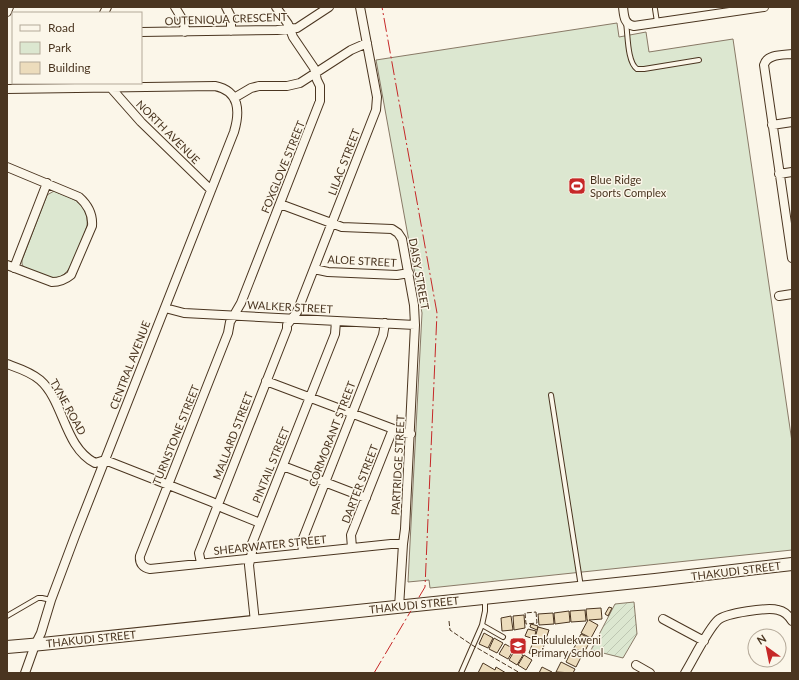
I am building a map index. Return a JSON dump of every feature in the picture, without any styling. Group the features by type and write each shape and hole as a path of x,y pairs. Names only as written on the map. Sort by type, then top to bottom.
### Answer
{"street":[{"path":"7,12 9,7"},
{"path":"175,7 184,22 186,32"},
{"path":"226,7 231,17 231,31"},
{"name":"FOXGLOVE STREET","path":"235,315 320,101 320,86 314,68 276,7"},
{"name":"OUTENIQUA CRESCENT","path":"142,32 290,29 297,28 328,7"},
{"name":"LILAC STREET","path":"292,318 297,312 377,106 377,97 360,7"},
{"path":"623,7 624,20 626,23 634,26 762,7"},
{"path":"7,89 96,85 110,88 215,86 220,87 232,96 259,86 294,85 300,83 351,50 367,43"},
{"path":"792,54 770,57 764,63 779,174 791,241 792,258"},
{"name":"NORTH AVENUE","path":"110,88 141,122 211,190"},
{"name":"CENTRAL AVENUE","path":"25,673 41,633 51,600 237,122 238,111 232,96"},
{"path":"772,125 792,122"},
{"path":"7,167 47,183 79,197 85,203 91,214 92,226 71,275 58,282 52,282 11,267 47,183"},
{"path":"779,174 792,172"},
{"name":"DAISY STREET","path":"280,204 342,227 395,231 402,237 414,305 415,325"},
{"name":"ALOE STREET","path":"314,269 328,272 397,275 409,274"},
{"path":"779,296 792,294"},
{"name":"WALKER STREET","path":"164,308 184,313 415,325"},
{"name":"TURNSTONE STREET","path":"141,564 140,556 228,333 230,322 235,315"},
{"name":"MALLARD STREET","path":"201,563 199,553 287,329 287,325 292,318"},
{"name":"PINTAIL STREET","path":"255,622 249,565 252,552 251,546 335,334 336,321"},
{"name":"CORMORANT STREET","path":"303,553 302,541 383,335 385,323"},
{"name":"PARTRIDGE STREET","path":"399,607 411,434 415,325"},
{"name":"TYNE ROAD","path":"7,364 40,379 53,399 80,450 88,459 95,463 105,460"},
{"path":"266,381 393,429 411,434"},
{"name":"DARTER STREET","path":"352,548 351,536 393,429"},
{"path":"105,460 168,484 260,523"},
{"path":"283,466 366,498"},
{"name":"SHEARWATER STREET","path":"141,564 150,569 403,544"},
{"name":"THAKUDI STREET","path":"7,647 582,588 792,564"},
{"path":"685,673 717,621 722,617 733,613 774,609 784,612 792,621"},
{"path":"663,619 704,641"},
{"path":"636,665 650,673"}],"lane":[{"path":"655,9 657,23"},
{"path":"626,23 630,58 634,67 637,69 699,60"},
{"path":"551,395 582,588"},
{"path":"7,616 38,598 51,600"},
{"path":"462,673 482,625 485,611 485,598"},
{"path":"482,625 503,637"}],"green space":[{"name":"Blue Ridge Sports Complex","path":"617,23 619,37 646,32 649,52 733,39 792,442 792,550 430,588 429,580 408,582 422,313 376,60"},
{"path":"54,191 73,199 82,206 87,218 87,226 71,266 60,277 50,278 24,268 22,260 47,195"},
{"path":"634,602 637,634 623,658 591,650 615,604"}],"building":[{"path":"609,607 612,608 608,616 605,614"},
{"path":"601,608 602,619 589,620 598,625 591,638 581,633 588,620 586,609"},
{"path":"585,610 586,621 571,622 570,611"},
{"path":"569,611 570,622 555,624 554,613"},
{"path":"553,613 554,624 539,625 538,614"},
{"path":"524,615 525,628 514,630 513,616"},
{"path":"511,616 513,630 502,631 501,618"},
{"path":"531,624 538,626 537,630 530,627"},
{"path":"538,627 549,630 544,645 534,642"},
{"path":"528,629 536,631 534,639 525,636"},
{"path":"484,633 493,638 488,648 479,644"},
{"path":"581,634 591,639 584,653 574,648"},
{"path":"494,638 503,643 497,653 489,649"},
{"path":"533,642 544,645 541,656 529,653"},
{"path":"505,644 514,649 508,659 499,654"},
{"path":"573,648 583,653 576,667 566,662"},
{"path":"515,650 523,655 517,665 509,660"},
{"path":"524,655 532,660 526,670 518,665"},
{"path":"561,662 575,669 573,673 556,672"},
{"path":"483,663 495,670 496,667 506,673 478,673"},
{"path":"542,667 552,672 539,673"}],"fence":[{"path":"536,612 537,623 526,624 525,613 536,612"},
{"path":"449,621 450,630 472,645 520,673"}],"power":[{"path":"374,673 425,587 437,313 382,7"}],"place":[{"name":"Blue Ridge Sports Complex","path":"577,186"},
{"name":"Enkululekweni Primary School","path":"518,646"}]}
